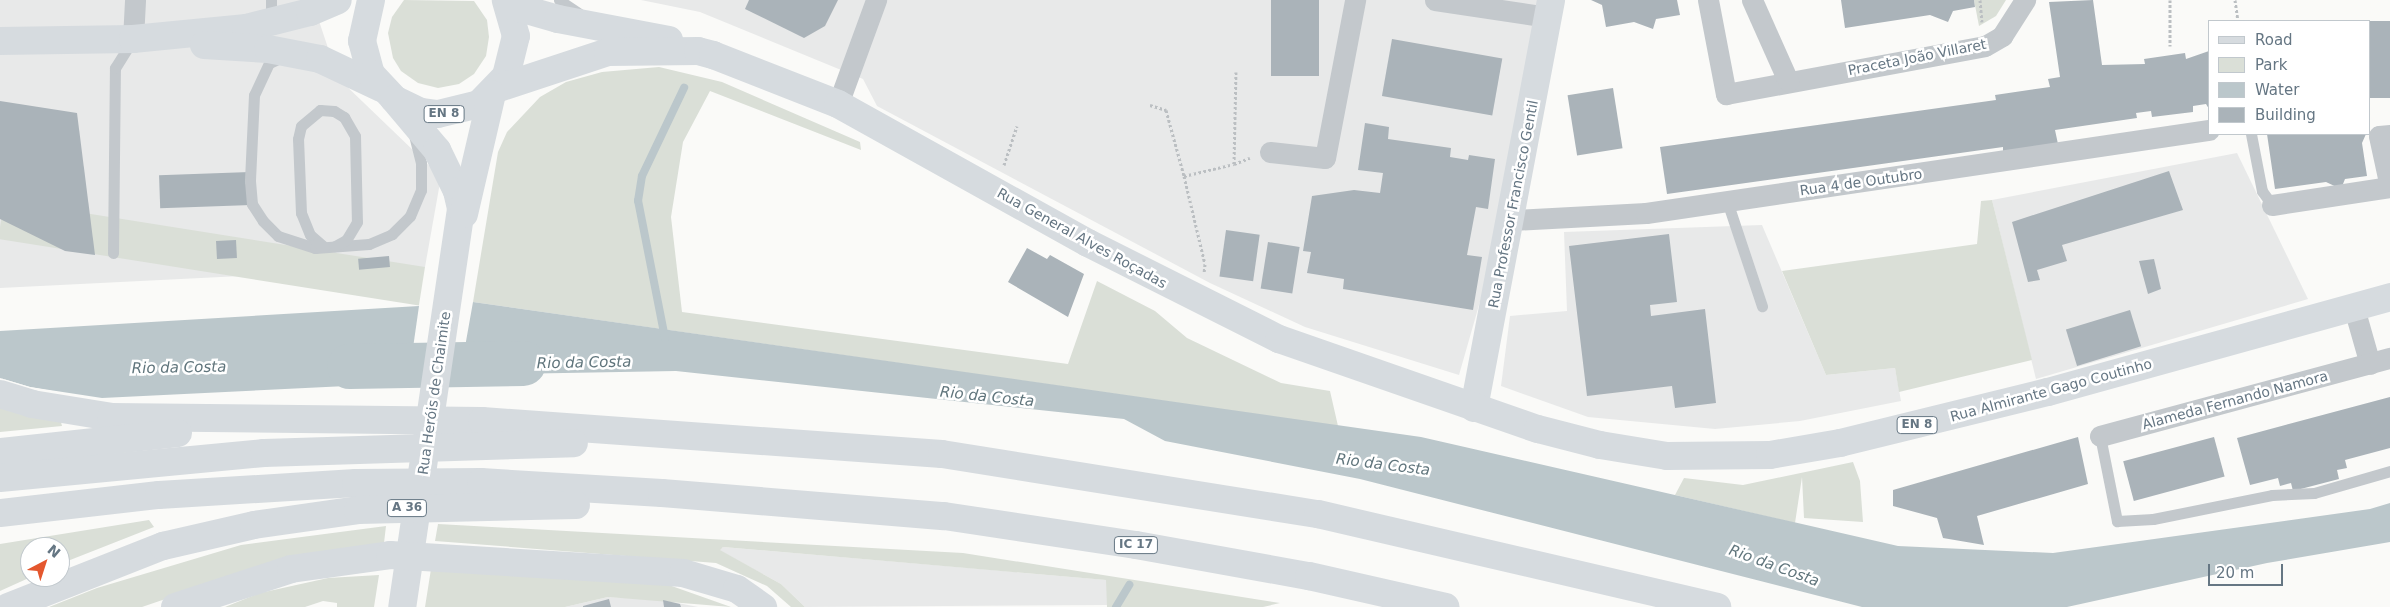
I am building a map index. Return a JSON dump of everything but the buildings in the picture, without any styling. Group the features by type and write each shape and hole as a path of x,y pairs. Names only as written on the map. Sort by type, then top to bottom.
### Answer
{"main road":[{"name":"Rua General Alves Roçadas","path":"133,39 271,11 338,0"},
{"path":"371,0 362,24 363,50 368,68 394,101"},
{"name":"Rua General Alves Roçadas","path":"494,91 511,65 516,46 508,3 558,20 647,33 838,104 1199,302 1313,352 1474,408"},
{"name":"Rua Professor Francisco Gentil","path":"1474,408 1512,220 1549,9"},
{"name":"Rua General Alves Roçadas","path":"0,41 133,39 300,55 342,67 394,101 421,112 447,114 470,108 494,91 608,52 698,51"},
{"name":"Rua Heróis de Chaimite","path":"456,239 494,91"},
{"name":"Rua Heróis de Chaimite","path":"394,101 437,150 457,191 461,209 402,603"},
{"name":"Rua Almirante Gago Coutinho","path":"1474,408 1600,446 1667,456 1770,455 1965,413 2390,297"},
{"path":"0,394 32,404 111,417 522,423 942,454 1318,514 1687,597 1717,607"},
{"path":"0,452 213,430 379,420"},
{"path":"0,478 191,458 396,446 778,443"},
{"path":"0,513 159,495 416,482 653,492 823,507"},
{"name":"A 36","path":"8,607 163,546 305,516 358,510 528,504 823,507"},
{"name":"IC 17","path":"823,507 944,516 1136,544 1309,576 1446,607"},
{"path":"175,607 291,569 390,555 683,573 737,589 763,607"}],"street":[{"path":"133,39 135,0"},
{"path":"838,104 876,0"},
{"path":"1270,152 1325,158 1355,0"},
{"path":"1435,0 1549,9"},
{"name":"Praceta João Villaret","path":"1708,0 1726,94 1985,46 2002,36 2025,0"},
{"path":"1752,0 1788,81"},
{"name":"Rua 4 de Outubro","path":"1512,220 1646,213 2208,130"},
{"path":"2272,204 2390,187 2379,136 2390,134"},
{"name":"Alameda Fernando Namora","path":"2100,436 2380,361 2354,308"}],"lane":[{"path":"559,0 592,24"},
{"path":"113,253 115,68 133,39"},
{"path":"300,55 269,63 254,95 250,181 252,204 263,221 278,236 297,243 330,247 383,239 410,216 422,176 394,101"},
{"path":"320,110 334,111 344,117 355,136 357,222 346,240 330,247 310,235 301,214 298,138 301,126 320,110"},
{"path":"2251,135 2262,191 2272,204"},
{"path":"1727,201 1762,306"},
{"path":"2100,436 2116,521 2152,519 2272,496 2314,493 2390,472"}],"path":[{"path":"2170,0 2170,46"},
{"path":"2235,0 2238,20"},
{"path":"1184,176 1234,164 1236,72"},
{"path":"1150,105 1166,110 1184,176 1205,264 1199,302"},
{"path":"996,190 1017,126"}],"shaded area":[{"path":"0,0 312,0 338,78 441,177 425,267 0,288"},
{"path":"641,0 1539,0 1489,270 1459,375 1305,327 1210,283 877,106 863,79 700,12"},
{"path":"2237,153 2308,299 2036,379 1992,200"},
{"path":"1762,225 1826,375 1895,368 1901,401 1800,421 1715,429 1588,417 1501,386 1510,316 1567,311 1564,232"},
{"path":"723,547 1107,580 1109,605 805,607 781,584 719,550"},
{"path":"608,597 663,600 698,607 565,607"}],"green space":[{"path":"404,0 474,1 487,20 489,37 486,56 474,74 459,84 438,88 418,83 401,71 393,58 388,33 392,17"},
{"path":"1974,0 2006,0 1996,16 1979,26"},
{"path":"659,67 722,82 860,142 861,150 710,91 683,142 671,217 682,312 1068,364 1097,281 1155,311 1187,338 1281,383 1330,391 1338,426 473,302 498,152 507,132 540,97 566,82 602,72"},
{"path":"4,200 425,267 419,306 0,239"},
{"path":"1992,200 2032,360 1899,392 1895,368 1826,375 1782,271 1977,244 1981,201"},
{"path":"0,407 61,422 62,426 0,432"},
{"path":"1853,462 1860,481 1863,522 1804,518 1802,477 1795,523 1675,495 1684,478 1743,485"},
{"path":"149,520 154,527 70,560 70,537 43,537"},
{"path":"438,524 963,553 1280,603 1263,607 1107,607 1106,580 723,547 720,550 781,584 805,607 791,607 767,586 716,563 435,541"},
{"path":"386,526 384,543 268,564 142,607 49,607 97,588 241,545"},
{"path":"20,541 20,582 0,591 0,544"},
{"path":"431,569 666,584 731,607 608,597 565,607 425,607"},
{"path":"379,575 374,607 337,607 337,603 323,601 305,607 225,607 260,593 328,578"}],"water":[{"path":"473,302 1421,437 1898,546 2053,553 2370,509 2390,503 2390,542 2267,563 2067,607 1862,607 1360,479 1165,441 1124,419 676,371 460,375"},
{"path":"419,306 408,383 102,398 30,387 0,378 0,331"}],"pier":[{"path":"0,378 30,387 102,400 30,390"}],"waterway":[{"path":"665,338 638,201 642,176 684,88"},
{"name":"Rio da Costa","path":"349,366 523,363"},
{"path":"1116,607 1129,585"}]}
